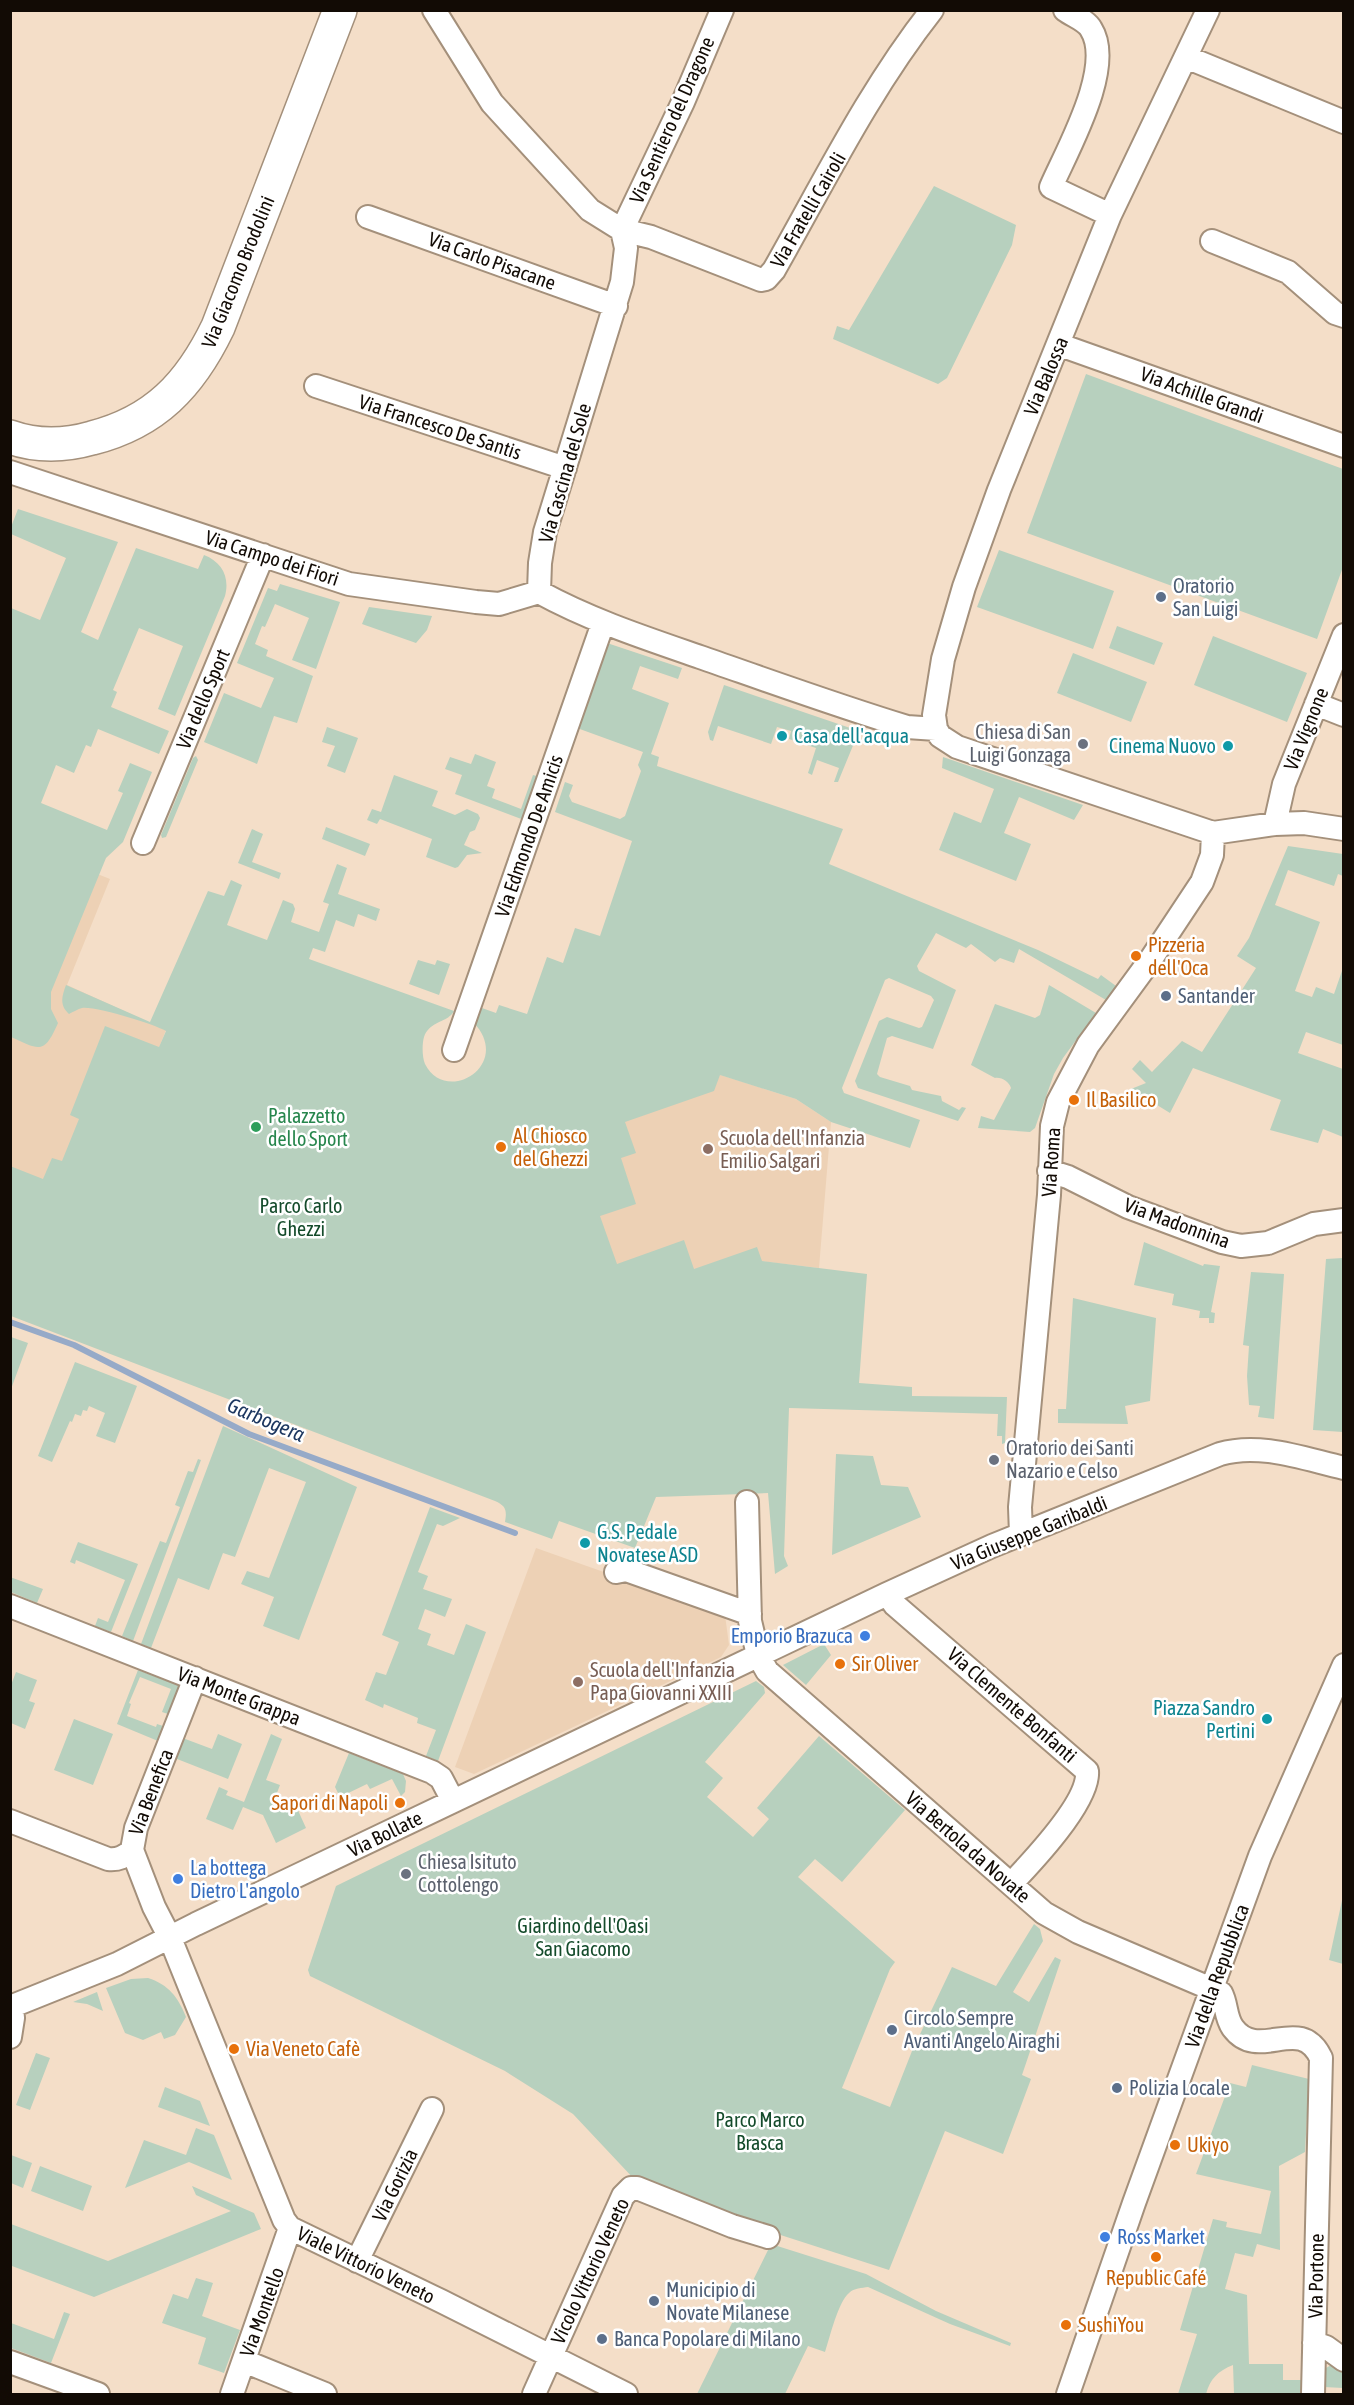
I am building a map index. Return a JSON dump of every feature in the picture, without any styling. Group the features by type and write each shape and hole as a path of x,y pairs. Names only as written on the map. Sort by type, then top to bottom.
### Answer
{"street":[{"name":"Via Giacomo Brodolini","path":"10,437 36,444 56,445 105,435 155,411 186,379 202,357 218,327 340,10"},
{"path":"434,10 492,103 584,205 622,230"},
{"name":"Via Sentiero del Dragone","path":"622,230 683,102 722,10"},
{"name":"Via Fratelli Cairoli","path":"622,230 651,237 752,279 766,279 774,270 891,66 932,10"},
{"path":"1065,10 1090,26 1097,47 1098,61 1090,93 1051,187 1110,215"},
{"name":"Via Balossa","path":"936,729 934,715 938,684 964,587 999,490 1060,345 1110,215 1208,10"},
{"path":"1186,57 1344,122"},
{"name":"Via Carlo Pisacane","path":"368,217 616,306"},
{"name":"Via Cascina del Sole","path":"539,592 540,563 545,532 616,306 625,265 626,248 622,230"},
{"path":"1212,241 1288,272 1335,313 1344,316"},
{"name":"Via Achille Grandi","path":"1060,345 1344,446"},
{"name":"Via Francesco De Santis","path":"316,386 565,468"},
{"name":"Via Campo dei Fiori","path":"10,472 349,584 476,603 509,602 539,592"},
{"name":"Via dello Sport","path":"143,843 263,555"},
{"path":"539,592 603,623 908,728 936,729 940,736 957,747 1213,833 1275,824 1304,823 1344,829"},
{"name":"Via Edmondo De Amicis","path":"454,1050 603,623"},
{"name":"Via Vignone","path":"1275,824 1284,784 1344,635"},
{"path":"1316,704 1344,715"},
{"name":"Via Roma","path":"1021,1534 1020,1506 1052,1126 1058,1102 1088,1045 1202,882 1212,855 1213,833"},
{"name":"Via Madonnina","path":"1050,1171 1068,1177 1128,1207 1222,1242 1241,1246 1268,1243 1314,1224 1344,1221"},
{"name":"Via Giuseppe Garibaldi","path":"758,1655 1021,1534 1220,1454 1238,1449 1265,1450 1344,1468"},
{"path":"747,1502 750,1614 758,1655"},
{"path":"616,1572 626,1570 750,1614"},
{"name":"Via Clemente Bonfanti","path":"887,1594 895,1605 1087,1771 1085,1785 1065,1822 1011,1884"},
{"name":"Via Monte Grappa","path":"10,1606 432,1772 441,1778 453,1801"},
{"name":"Via Bollate","path":"11,2007 111,1967 758,1655"},
{"name":"Via Bertola da Novate","path":"758,1655 773,1677 1059,1923 1213,1988"},
{"name":"Via della Repubblica","path":"1070,2389 1134,2203 1260,1856 1344,1665"},
{"name":"Via Benefica","path":"170,1938 154,1907 132,1850 135,1828 195,1678"},
{"path":"10,1821 108,1859 123,1857 132,1850"},
{"name":"Viale Vittorio Veneto","path":"170,1938 274,2197 290,2228 626,2394"},
{"name":"Via Portone","path":"1213,1988 1221,1993 1227,2015 1234,2029 1248,2039 1263,2043 1292,2036 1304,2039 1316,2047 1321,2058 1313,2394"},
{"path":"10,2037 13,2018 11,2007"},
{"name":"Via Gorizia","path":"357,2261 432,2109"},
{"name":"Vicolo Vittorio Veneto","path":"549,2357 622,2196 631,2188 637,2188 732,2226 768,2237"},
{"name":"Via Montello","path":"232,2394 290,2228"},
{"path":"1314,2343 1326,2347 1344,2360"},
{"path":"534,2394 549,2357"},
{"path":"244,2361 325,2394"},
{"path":"10,2362 98,2394"}],"shaded area":[{"path":"10,839 110,879 67,985 166,1030 49,1321 11,1307"},
{"name":"Scuola dell'Infanzia Emilio Salgari","path":"626,1045 796,1099 831,1122 819,1268 742,1259 689,1277 609,1270 577,1176"},
{"name":"Scuola dell'Infanzia Papa Giovanni XXIII","path":"536,1548 725,1615 729,1645 721,1657 474,1774 455,1767"}],"green space":[{"path":"934,186 1016,225 1012,245 947,378 938,384 833,339 837,326 849,330"},
{"path":"1086,374 1343,469 1343,567 1317,639 1027,533"},
{"path":"18,509 118,542 81,632 98,640 136,548 198,569 204,555 220,566 226,583 225,596 175,716 158,709 183,646 139,628 113,690 117,692 111,707 169,731 159,754 98,729 91,747 86,745 74,773 56,765 41,803 107,830 123,793 118,791 130,763 152,772 123,842 106,858 51,992 51,1009 58,1023 49,1041 40,1047 11,1037 11,608 40,620 66,558 11,534 11,527"},
{"path":"999,550 1114,591 1093,649 977,607"},
{"path":"280,584 340,602 316,669 292,660 309,618 275,604 265,627 262,626 255,644 268,650 266,656 313,676 297,723 274,716 257,764 204,742 224,693 261,708 274,678 237,663 268,588 277,591"},
{"path":"369,607 432,616 427,630 416,643 362,624"},
{"path":"1117,626 1163,643 1154,665 1109,648"},
{"path":"1213,636 1307,673 1287,722 1194,685"},
{"name":"Parco Carlo Ghezzi","path":"607,643 682,668 678,679 640,666 632,689 669,703 651,754 659,757 657,766 843,829 829,864 1038,950 1098,979 1101,975 1116,986 1106,1000 1019,949 1014,963 1000,958 995,962 971,944 966,948 936,933 917,966 919,971 956,990 933,1049 892,1036 887,1038 877,1074 910,1086 912,1090 941,1096 942,1101 959,1110 962,1107 966,1108 958,1121 858,1088 855,1081 879,1021 887,1017 922,1027 934,1000 931,996 889,978 885,980 842,1088 844,1093 920,1120 910,1148 831,1122 796,1099 720,1075 714,1091 625,1122 636,1153 621,1158 636,1204 600,1216 617,1264 684,1240 694,1269 757,1247 762,1261 867,1274 859,1383 912,1387 912,1396 1007,1397 1005,1443 1002,1444 1002,1436 997,1436 998,1414 789,1408 784,1556 788,1566 775,1574 768,1493 656,1497 635,1548 559,1521 552,1539 505,1522 505,1509 495,1501 11,1316 10,1166 43,1179 52,1158 62,1161 79,1119 70,1115 105,1026 159,1047 166,1031 138,1020 89,1008 82,1008 69,1014 63,1004 66,985 150,1022 208,891 224,896 231,880 242,885 227,925 267,940 283,900 293,904 295,909 291,922 319,932 329,904 323,902 337,864 347,868 338,894 380,909 376,921 358,914 354,927 336,920 325,952 313,948 309,959 454,1011 448,1018 430,1027 423,1043 425,1064 435,1076 447,1081 460,1081 472,1075 481,1066 486,1053 484,1039 474,1023 479,1007 496,1013 499,1005 527,1014 547,957 563,963 575,928 600,936 632,841 555,812 565,782 573,785 569,796 572,802 620,819 625,816 641,771 638,765 643,752 577,728"},
{"path":"1073,653 1147,682 1131,722 1057,693"},
{"path":"724,685 859,731 838,782 834,782 839,768 817,760 812,775 808,773 816,748 789,739 791,731 777,727 771,744 718,726 713,741 710,740 708,732"},
{"path":"327,727 358,738 345,773 327,766 335,746 322,742"},
{"path":"475,754 496,762 487,786 495,789 492,798 521,809 533,775 540,777 524,820 455,794 462,775 445,769 450,757 471,764"},
{"path":"196,756 198,760 166,837 162,838 161,835 193,758"},
{"path":"943,757 1083,805 1074,820 1019,797 1004,833 1031,844 1016,881 939,850 954,812 981,823 994,789 942,768"},
{"path":"394,775 438,791 432,806 455,815 467,809 478,814 480,818 475,830 470,832 464,845 482,853 467,855 455,868 426,857 432,839 380,819 377,824 367,820 372,809 381,812"},
{"path":"326,827 370,844 365,856 322,839"},
{"path":"252,829 263,834 252,862 281,873 279,879 238,863"},
{"path":"1288,846 1343,854 1343,876 1338,874 1334,886 1288,870 1275,905 1320,922 1295,991 1312,997 1316,987 1334,994 1343,968 1343,1045 1306,1032 1298,1053 1343,1069 1343,1137 1323,1129 1318,1143 1270,1130 1281,1100 1193,1068 1170,1113 1131,1089 1146,1083 1132,1069 1140,1060 1152,1072 1182,1041 1202,1052 1256,968 1237,956 1249,938"},
{"path":"418,960 435,965 437,960 450,964 439,995 409,984"},
{"path":"1049,985 1096,1013 1054,1074 1035,1128 1030,1132 978,1128 981,1116 994,1120 1011,1088 1005,1080 995,1078 971,1065 995,1004 1035,1018 1040,1015"},
{"path":"1144,1242 1203,1266 1204,1264 1220,1266 1211,1312 1215,1313 1214,1323 1209,1323 1209,1318 1199,1318 1200,1311 1172,1305 1174,1294 1134,1285"},
{"path":"1343,1258 1343,1432 1313,1430 1326,1259"},
{"path":"1251,1272 1284,1274 1274,1419 1258,1417 1260,1406 1249,1405 1247,1376 1249,1346 1243,1345"},
{"path":"1073,1298 1156,1318 1150,1401 1125,1406 1128,1424 1058,1423 1058,1409 1066,1409"},
{"path":"10,1337 28,1343 11,1389"},
{"path":"75,1362 137,1386 115,1443 96,1436 105,1413 89,1406 87,1411 83,1410 81,1416 75,1414 72,1422 70,1421 52,1462 38,1456"},
{"path":"223,1426 357,1487 299,1640 263,1626 274,1597 241,1584 247,1571 269,1578 306,1482 269,1468 235,1557 223,1553 209,1590 178,1578 151,1648 141,1644"},
{"path":"836,1454 873,1456 881,1485 908,1487 921,1517 832,1555"},
{"path":"198,1459 201,1460 133,1641 122,1636 160,1541 166,1543 180,1507 175,1505 188,1471 193,1472"},
{"path":"430,1507 460,1518 443,1526 437,1524 418,1572 428,1576 423,1589 452,1599 445,1617 425,1609 418,1629 431,1634 427,1645 454,1655 466,1624 486,1632 438,1761 426,1756 436,1730 417,1723 418,1718 384,1704 383,1708 365,1700 376,1672 386,1675 399,1642 382,1635"},
{"path":"78,1542 138,1564 111,1632 95,1626 98,1618 108,1622 125,1580 76,1560 75,1564 70,1562"},
{"path":"10,1577 43,1589 37,1603 11,1592"},
{"path":"824,1644 831,1655 806,1685 783,1665"},
{"path":"138,1670 180,1686 168,1714 162,1712 171,1689 140,1677 129,1703 131,1704 127,1716 156,1727 157,1724 163,1726 158,1741 117,1724"},
{"path":"16,1672 37,1680 29,1701 35,1703 25,1729 11,1723 11,1685"},
{"path":"756,1681 764,1687 765,1693 705,1762 723,1778 707,1797 753,1837 769,1819 757,1808 819,1736 905,1810 842,1882 815,1859 798,1877 895,1962 890,1969 842,2088 890,2107 912,2051 952,1967 996,1986 1034,1924 1040,1929 1043,1941 1013,1992 1029,2002 1055,1957 1061,1960 1022,2075 1031,2079 1003,2154 945,2131 889,2270 734,2220 635,2180 573,2114 505,2071 310,1976 308,1970 336,1886"},
{"path":"74,1719 113,1734 93,1785 54,1770"},
{"path":"218,1734 242,1744 228,1779 172,1757 180,1737 212,1749"},
{"path":"271,1734 282,1739 266,1780 280,1785 275,1798 296,1806 306,1828 276,1843 263,1815 243,1807 233,1830 206,1819 219,1787 228,1791 226,1795 244,1802"},
{"path":"349,1753 403,1774 406,1781 405,1792 401,1796 392,1779 370,1789 367,1784 340,1797 335,1787"},
{"path":"1343,1896 1344,1964 1329,1960"},
{"path":"148,1978 167,1988 183,2010 186,2017 175,2035 164,2039 161,2032 143,2040 125,2033 106,1988 131,1979"},
{"path":"97,1992 103,2011 87,2004 73,2002"},
{"path":"36,2053 50,2058 30,2110 16,2105"},
{"path":"1252,2065 1309,2079 1305,2152 1279,2166 1280,2250 1257,2244 1253,2257 1235,2253 1225,2289 1247,2295 1249,2364 1283,2364 1283,2380 1308,2380 1307,2394 1234,2394 1233,2365 1215,2376 1206,2394 1178,2394 1197,2334 1180,2330 1213,2219 1227,2222 1226,2227 1261,2234 1271,2191 1196,2174 1230,2083 1246,2087"},
{"path":"165,2087 200,2101 210,2126 158,2107"},
{"path":"196,2128 214,2135 232,2180 189,2162 125,2188 144,2140 186,2155"},
{"path":"11,2155 32,2163 23,2188 11,2183"},
{"path":"40,2166 92,2186 83,2211 31,2191"},
{"path":"192,2186 254,2213 261,2229 94,2297 12,2266 11,2269 11,2224 108,2261 231,2211 196,2195"},
{"path":"771,2244 866,2274 936,2311 1011,2343 1010,2346 950,2324 868,2287 861,2288 851,2291 841,2304 825,2352 808,2346 785,2394 697,2394"},
{"path":"196,2278 213,2283 202,2316 240,2330 224,2373 198,2364 206,2338 162,2323 173,2294 188,2299"},
{"path":"64,2312 70,2314 51,2363 11,2348 11,2323 54,2339"},
{"path":"1333,2364 1343,2371 1343,2388 1324,2387 1326,2368"}],"waterway":[{"name":"Garbogera","path":"10,1322 74,1345 249,1434 515,1533"}],"place":[{"name":"Oratorio San Luigi","path":"1161,597"},
{"name":"Casa dell'acqua","path":"782,736"},
{"name":"Chiesa di San Luigi Gonzaga","path":"1083,744"},
{"name":"Cinema Nuovo","path":"1228,746"},
{"name":"Pizzeria dell'Oca","path":"1136,956"},
{"name":"Santander","path":"1166,996"},
{"name":"Il Basilico","path":"1074,1100"},
{"name":"Palazzetto dello Sport","path":"256,1127"},
{"name":"Al Chiosco del Ghezzi","path":"501,1147"},
{"name":"Scuola dell'Infanzia Emilio Salgari","path":"708,1149"},
{"name":"Oratorio dei Santi Nazario e Celso","path":"994,1460"},
{"name":"G.S. Pedale Novatese ASD","path":"585,1543"},
{"name":"Emporio Brazuca","path":"865,1636"},
{"name":"Sir Oliver","path":"840,1664"},
{"name":"Scuola dell'Infanzia Papa Giovanni XXIII","path":"578,1682"},
{"name":"Piazza Sandro Pertini","path":"1267,1719"},
{"name":"Sapori di Napoli","path":"400,1803"},
{"name":"Chiesa Isituto Cottolengo","path":"406,1874"},
{"name":"La bottega Dietro L'angolo","path":"178,1879"},
{"name":"Circolo Sempre Avanti Angelo Airaghi","path":"892,2030"},
{"name":"Via Veneto Cafè","path":"234,2049"},
{"name":"Polizia Locale","path":"1117,2088"},
{"name":"Ukiyo","path":"1175,2145"},
{"name":"Ross Market","path":"1105,2237"},
{"name":"Republic Café","path":"1156,2257"},
{"name":"Municipio di Novate Milanese","path":"654,2301"},
{"name":"SushiYou","path":"1066,2325"},
{"name":"Banca Popolare di Milano","path":"602,2339"}],"park label":[{"name":"Giardino dell'Oasi San Giacomo","path":"583,1938"},
{"name":"Parco Marco Brasca","path":"760,2132"}]}
